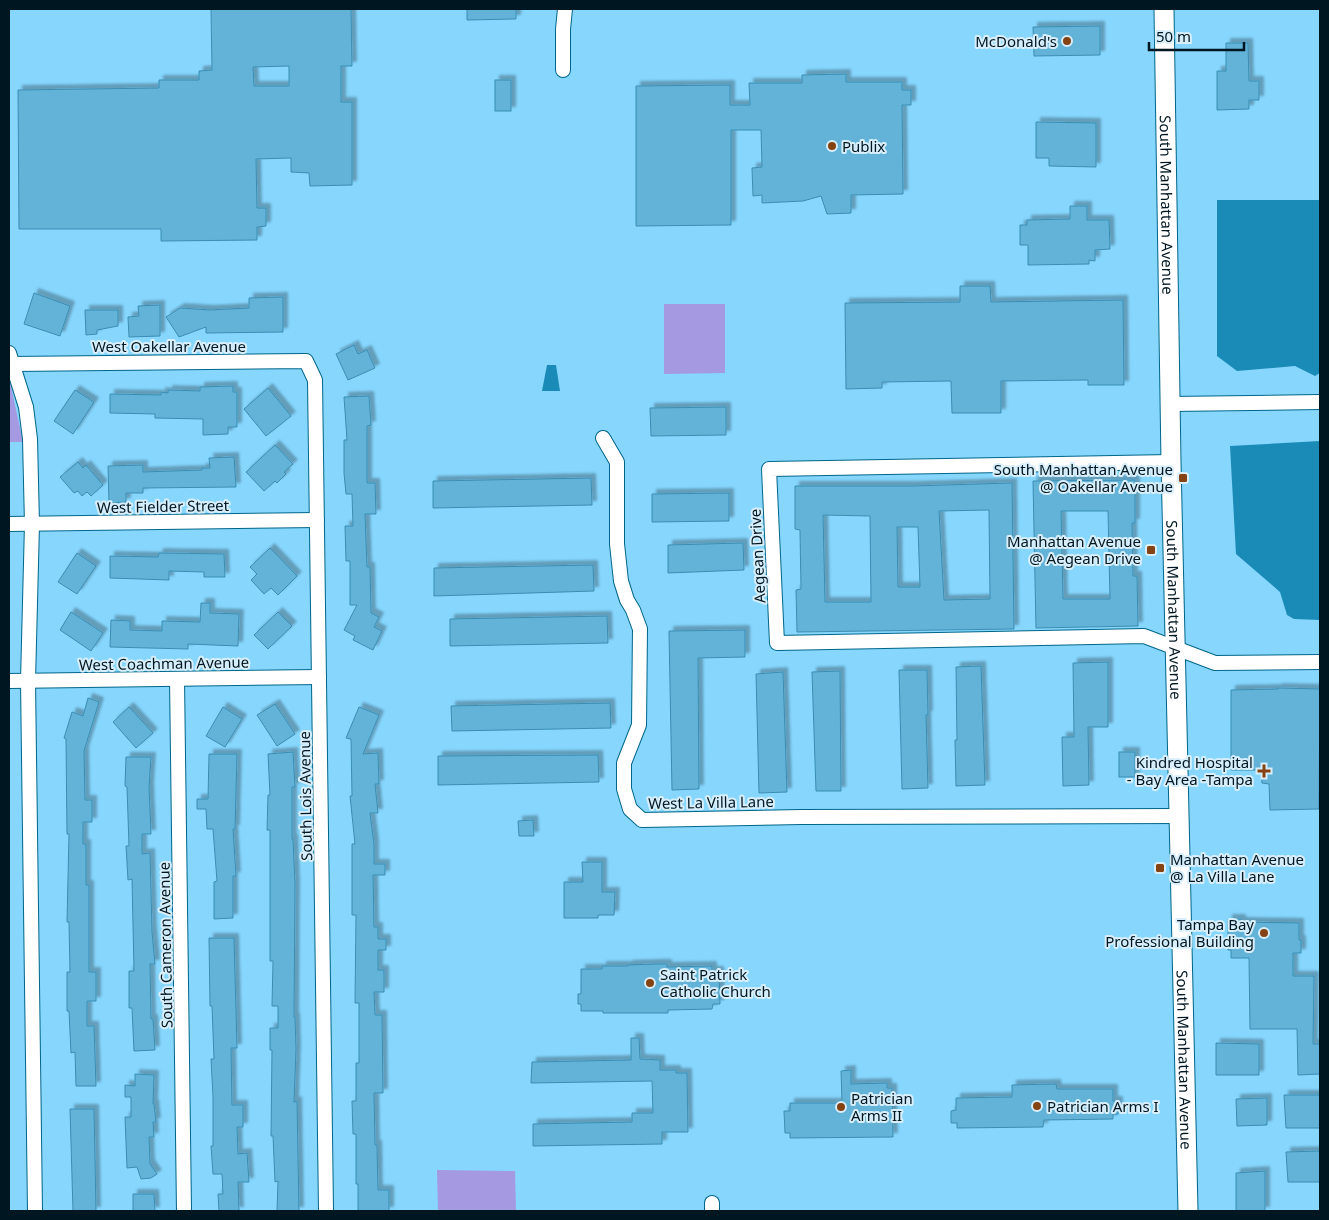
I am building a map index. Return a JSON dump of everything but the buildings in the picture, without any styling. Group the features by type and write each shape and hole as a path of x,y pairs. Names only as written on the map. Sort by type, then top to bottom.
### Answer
{"main road":[{"name":"South Manhattan Avenue","path":"1164,9 1178,816 1188,1211"}],"street":[{"path":"563,70 562,29 565,9"},
{"path":"10,358 26,407 30,439 32,524 28,681 35,1211"},
{"name":"West Oakellar Avenue","path":"10,358 306,361 315,380"},
{"name":"South Lois Avenue","path":"315,380 326,1211"},
{"path":"1170,404 1320,402"},
{"name":"West La Villa Lane","path":"603,438 617,462 617,544 621,581 640,629 639,725 624,763 624,789 630,809 642,820 801,817 1178,816"},
{"name":"Aegean Drive","path":"1171,462 769,469 777,643 1144,636 1215,663 1320,662"},
{"name":"West Fielder Street","path":"9,524 317,520"},
{"name":"West Coachman Avenue","path":"9,681 319,677"},
{"name":"South Cameron Avenue","path":"177,679 184,1211"}],"shaded area":[{"path":"664,304 725,304 725,373 664,374"},
{"path":"9,376 10,382 23,442 9,442"},
{"path":"437,1170 515,1171 516,1211 438,1211"}],"water":[{"path":"1217,200 1320,200 1320,373 1315,376 1295,366 1237,371 1217,356"},
{"path":"547,365 556,365 560,391 542,391"},
{"path":"1320,441 1320,620 1294,619 1287,615 1280,592 1236,554 1230,446"}],"place":[{"name":"McDonald's","path":"1067,41"},
{"name":"Publix","path":"832,146"},
{"name":"South Manhattan Avenue @ Oakellar Avenue","path":"1183,478"},
{"name":"Manhattan Avenue @ Aegean Drive","path":"1151,550"},
{"name":"Kindred Hospital - Bay Area -Tampa","path":"1264,771"},
{"name":"Manhattan Avenue @ La Villa Lane","path":"1160,868"},
{"name":"Tampa Bay Professional Building","path":"1264,933"},
{"name":"Saint Patrick Catholic Church","path":"650,983"},
{"name":"Patrician Arms I","path":"1037,1106"},
{"name":"Patrician Arms II","path":"841,1107"}]}
